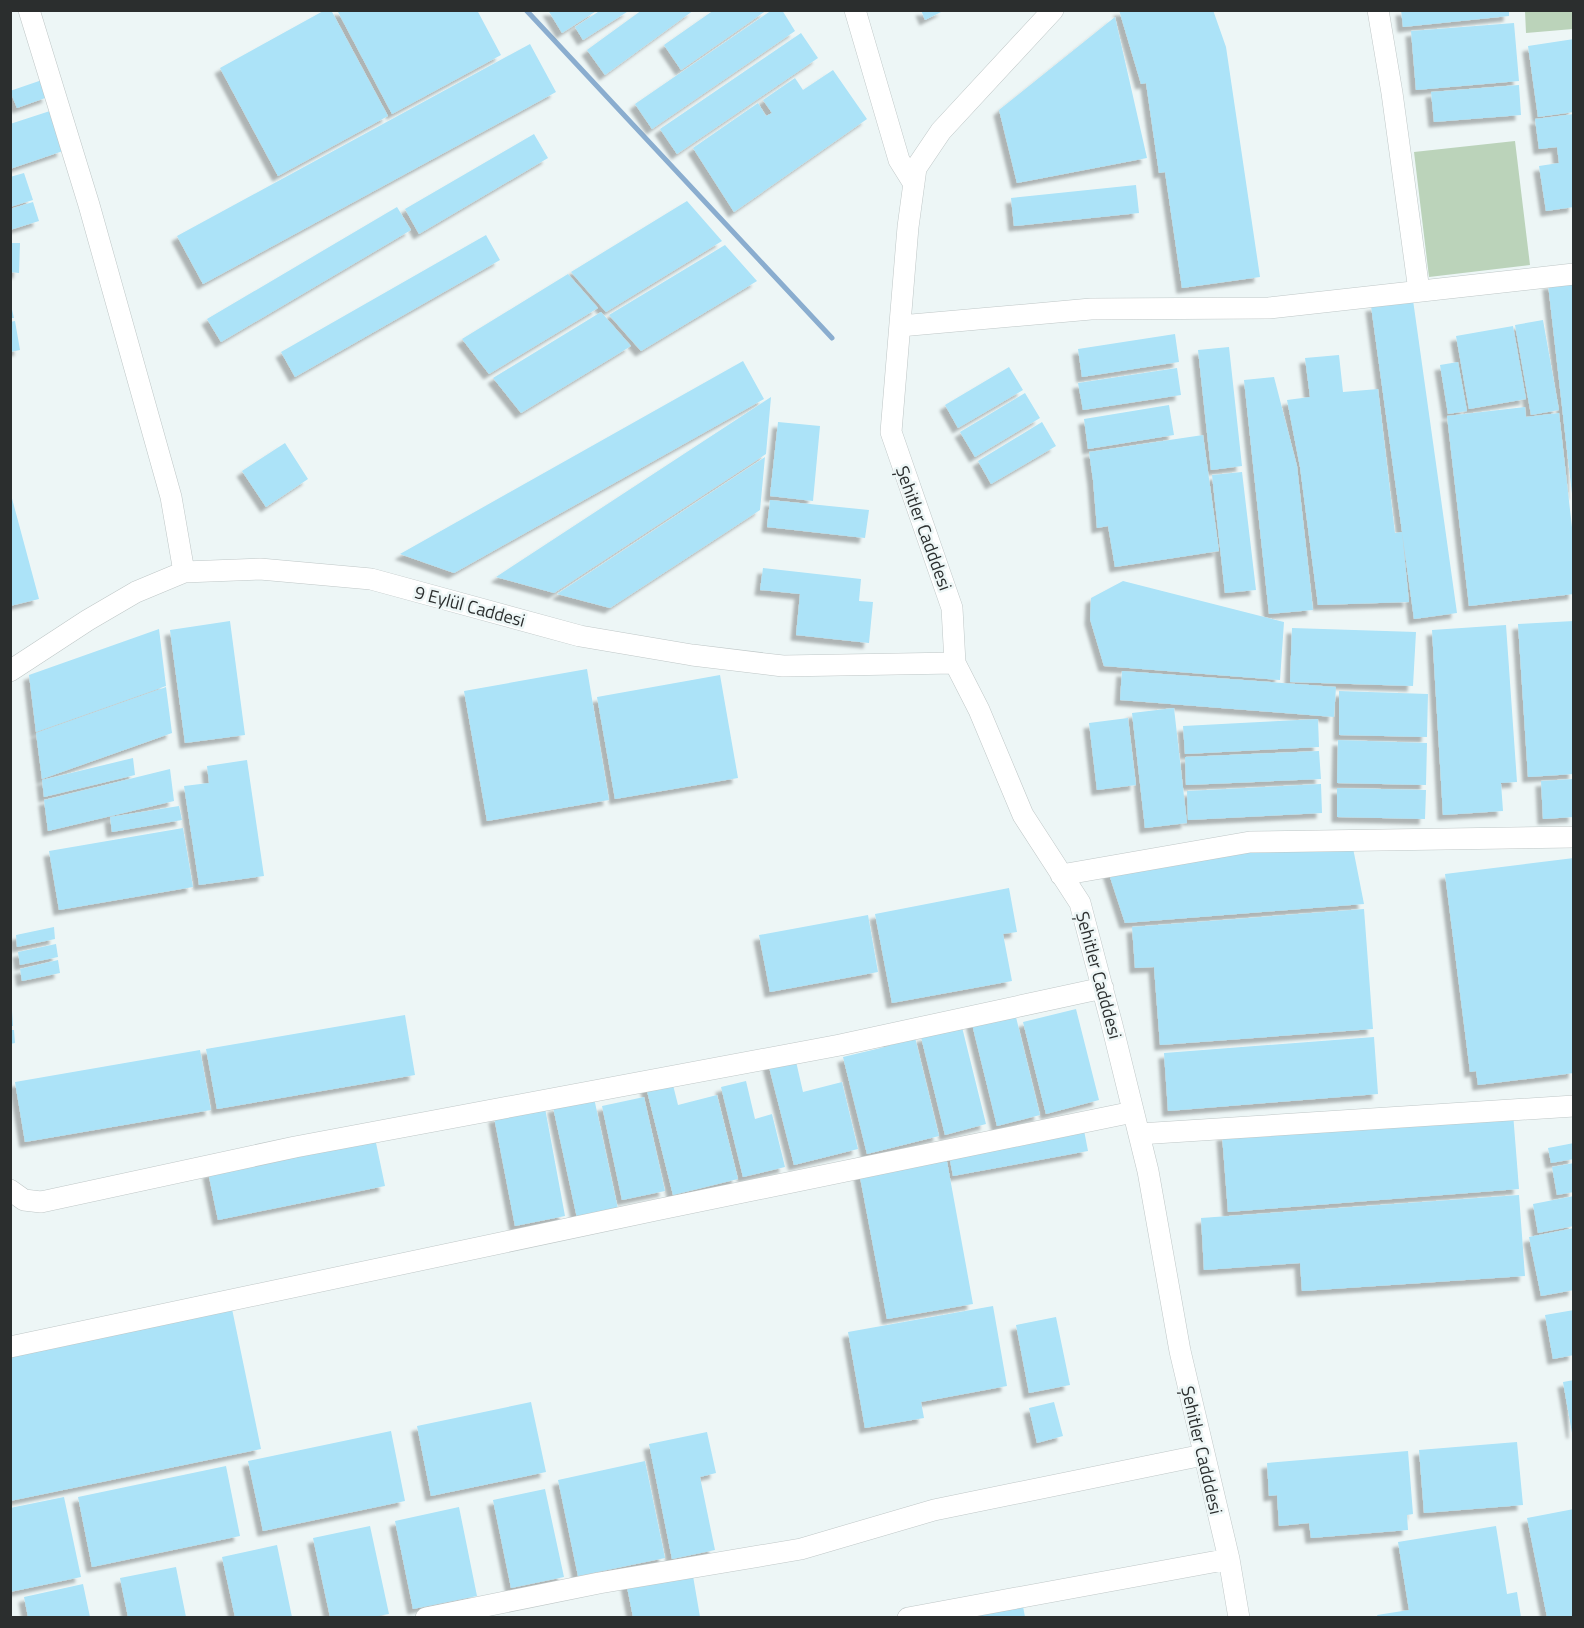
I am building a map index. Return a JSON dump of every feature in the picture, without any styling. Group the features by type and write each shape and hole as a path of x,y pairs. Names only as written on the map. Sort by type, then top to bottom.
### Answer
{"street":[{"path":"29,10 88,205 171,497 184,572"},
{"path":"855,10 899,160 914,184"},
{"name":"Şehitler Cadddesi","path":"1053,10 941,131 916,168 908,227 891,432 952,608 955,663 979,710 1023,815 1080,903 1148,1171 1180,1351 1229,1559 1239,1617"},
{"path":"1378,10 1392,93 1419,291"},
{"path":"900,326 1091,309 1269,308 1574,274"},
{"name":"9 Eylül Caddesi","path":"10,671 136,592 184,572 260,569 370,579 580,636 692,655 783,666 955,663"},
{"path":"1061,875 1250,842 1574,837"},
{"path":"10,1190 24,1200 41,1202 295,1147 840,1045 1103,988"},
{"path":"1139,1134 1574,1106"},
{"path":"10,1347 667,1207 1133,1112"},
{"path":"426,1617 598,1583 801,1549 933,1510 1203,1455"},
{"path":"908,1617 1229,1559"}],"green space":[{"path":"1525,11 1573,11 1573,29 1526,33"},
{"path":"1515,141 1530,265 1429,277 1414,152"}],"building":[{"path":"325,10 331,10 388,116 278,176 220,68"},
{"path":"337,10 477,10 501,55 392,114"},
{"path":"548,10 598,10 562,33"},
{"path":"601,10 630,10 583,40 575,27"},
{"path":"642,10 694,10 605,75 587,50"},
{"path":"714,10 767,10 681,70 664,45"},
{"path":"772,10 782,10 795,31 652,129 635,104"},
{"path":"921,10 945,10 925,20"},
{"path":"1119,10 1213,10 1226,47 1260,277 1182,288 1165,172 1159,173 1146,83 1141,84"},
{"path":"1401,10 1509,10 1509,16 1403,27"},
{"path":"1115,17 1147,158 1017,183 999,110"},
{"path":"1514,23 1519,81 1416,90 1411,31"},
{"path":"801,33 818,58 677,154 660,129"},
{"path":"1574,39 1574,112 1538,117 1528,46"},
{"path":"530,44 556,92 203,284 177,236"},
{"path":"833,70 867,119 734,212 693,148 758,103 766,116 772,113 763,100 795,78 803,90"},
{"path":"42,80 48,97 17,108 10,91"},
{"path":"1519,85 1521,115 1434,122 1431,92"},
{"path":"50,111 63,151 10,169 10,124"},
{"path":"1574,114 1574,207 1546,211 1539,166 1559,163 1557,147 1539,149 1535,119"},
{"path":"534,134 548,158 419,234 405,209"},
{"path":"24,173 33,200 10,207 10,177"},
{"path":"1136,185 1139,213 1014,226 1011,198"},
{"path":"687,201 722,241 606,312 571,272"},
{"path":"33,202 39,221 10,230 10,209"},
{"path":"397,207 411,230 221,342 207,319"},
{"path":"486,235 500,260 295,377 281,352"},
{"path":"10,243 20,243 19,273 10,272"},
{"path":"725,245 757,281 641,351 609,315"},
{"path":"568,274 598,308 489,374 462,339"},
{"path":"1574,281 1574,494 1572,494 1548,284"},
{"path":"1413,300 1457,613 1414,619 1371,306"},
{"path":"10,301 14,318 10,318"},
{"path":"601,312 631,346 521,413 493,378"},
{"path":"1543,320 1559,410 1531,415 1515,325"},
{"path":"15,321 20,350 10,352 10,322"},
{"path":"1513,326 1526,399 1469,409 1456,336"},
{"path":"1175,334 1179,362 1082,377 1078,349"},
{"path":"1229,347 1242,466 1211,470 1198,350"},
{"path":"1339,355 1343,392 1378,389 1395,533 1402,532 1409,602 1318,605 1300,467 1287,400 1310,397 1305,358"},
{"path":"743,361 764,399 454,573 400,554"},
{"path":"1458,362 1467,411 1448,414 1440,365"},
{"path":"1009,367 1023,390 958,428 945,405"},
{"path":"1177,368 1181,395 1083,410 1078,383"},
{"path":"1274,377 1297,466 1313,610 1269,614 1244,380"},
{"path":"1025,393 1040,418 975,457 960,432"},
{"path":"771,397 766,454 554,593 496,577"},
{"path":"1169,405 1174,435 1088,449 1084,419"},
{"path":"1525,407 1526,417 1559,413 1574,545 1574,594 1469,606 1447,416"},
{"path":"778,422 820,426 813,501 770,496"},
{"path":"1042,422 1056,446 991,484 978,461"},
{"path":"1203,435 1219,551 1115,567 1108,526 1097,528 1089,452"},
{"path":"285,443 308,479 266,507 242,471"},
{"path":"765,457 760,510 610,608 557,594"},
{"path":"1242,472 1256,590 1225,593 1212,475"},
{"path":"10,491 39,599 10,606"},
{"path":"770,500 869,510 865,538 767,527"},
{"path":"763,568 861,579 859,601 873,602 869,643 796,635 800,594 760,590"},
{"path":"1123,581 1284,622 1280,680 1104,666 1090,619 1091,598"},
{"path":"230,621 245,735 185,743 170,630"},
{"path":"1574,621 1574,774 1528,777 1518,624"},
{"path":"1506,625 1517,782 1501,783 1503,811 1443,815 1432,630"},
{"path":"1292,628 1416,632 1413,686 1290,682"},
{"path":"159,629 166,686 36,732 29,675"},
{"path":"587,669 609,800 487,821 464,691"},
{"path":"1122,671 1336,687 1334,717 1120,700"},
{"path":"720,675 738,778 615,799 597,697"},
{"path":"166,687 172,733 42,779 36,733"},
{"path":"1339,691 1428,694 1427,737 1339,735"},
{"path":"1174,708 1187,823 1145,828 1132,713"},
{"path":"1128,718 1136,785 1097,790 1089,723"},
{"path":"1318,719 1319,747 1185,754 1183,726"},
{"path":"1338,740 1427,743 1426,785 1337,783"},
{"path":"1319,751 1321,779 1186,785 1185,757"},
{"path":"133,758 135,775 44,797 42,780"},
{"path":"247,760 264,876 199,885 184,786 209,783 207,766"},
{"path":"170,769 174,801 48,831 44,800"},
{"path":"1573,779 1574,817 1543,819 1541,781"},
{"path":"1321,784 1322,813 1188,820 1187,791"},
{"path":"1337,788 1426,790 1425,819 1337,817"},
{"path":"179,806 182,820 112,832 110,817"},
{"path":"183,828 193,887 59,910 49,851"},
{"path":"1353,848 1364,904 1125,923 1108,871 1235,850"},
{"path":"1574,858 1574,1073 1478,1085 1476,1071 1470,1072 1445,874"},
{"path":"1009,888 1017,932 1003,934 1012,981 892,1003 875,914"},
{"path":"1364,909 1373,1029 1160,1045 1154,967 1135,968 1132,927"},
{"path":"868,915 878,972 770,992 759,935"},
{"path":"54,927 55,939 17,947 16,935"},
{"path":"56,944 58,957 20,965 18,952"},
{"path":"58,960 60,973 22,981 20,969"},
{"path":"1014,1009 1040,1115 997,1126 971,1020"},
{"path":"1076,1009 1099,1100 1046,1114 1023,1022"},
{"path":"10,1011 12,1011 13,1026 10,1026"},
{"path":"405,1015 415,1075 217,1109 206,1049"},
{"path":"962,1027 986,1124 945,1135 921,1037"},
{"path":"913,1029 939,1136 867,1154 843,1057 889,1046 887,1036"},
{"path":"10,1030 14,1030 15,1043 10,1044"},
{"path":"1374,1037 1378,1094 1168,1111 1164,1053"},
{"path":"200,1050 211,1110 25,1142 15,1082"},
{"path":"795,1057 803,1092 842,1082 858,1149 794,1165 768,1063"},
{"path":"671,1077 678,1105 717,1095 738,1179 673,1195 645,1083"},
{"path":"746,1081 755,1119 772,1114 785,1167 743,1177 721,1087"},
{"path":"644,1097 665,1191 622,1200 602,1106"},
{"path":"594,1098 618,1209 577,1218 553,1107"},
{"path":"545,1108 565,1216 515,1226 494,1117"},
{"path":"1513,1113 1519,1189 1228,1212 1222,1135"},
{"path":"1083,1125 1088,1151 953,1176 948,1150"},
{"path":"375,1138 385,1186 218,1220 208,1172"},
{"path":"1574,1143 1574,1159 1551,1163 1548,1148"},
{"path":"946,1156 973,1304 887,1319 859,1172"},
{"path":"1574,1163 1574,1192 1557,1195 1552,1167"},
{"path":"1519,1195 1525,1276 1302,1291 1300,1263 1204,1270 1201,1218"},
{"path":"1574,1196 1574,1226 1538,1233 1533,1204"},
{"path":"1574,1228 1574,1290 1541,1296 1529,1237"},
{"path":"231,1304 261,1449 10,1501 10,1350"},
{"path":"993,1306 1007,1386 921,1402 924,1418 865,1428 848,1332"},
{"path":"1574,1310 1574,1355 1553,1359 1545,1315"},
{"path":"1056,1317 1070,1385 1029,1393 1016,1325"},
{"path":"1574,1380 1574,1433 1572,1433 1563,1382"},
{"path":"531,1402 546,1472 431,1496 417,1426"},
{"path":"1054,1402 1063,1436 1037,1443 1029,1408"},
{"path":"391,1431 405,1501 263,1531 248,1461"},
{"path":"707,1432 716,1473 700,1477 715,1550 672,1559 649,1444"},
{"path":"1517,1442 1523,1505 1424,1513 1419,1450"},
{"path":"1408,1451 1413,1514 1407,1515 1408,1530 1311,1538 1309,1523 1279,1526 1277,1495 1269,1496 1267,1463"},
{"path":"645,1461 665,1558 578,1576 558,1480"},
{"path":"226,1466 240,1536 92,1567 78,1497"},
{"path":"545,1489 564,1577 511,1588 493,1500"},
{"path":"64,1497 81,1577 10,1592 10,1508"},
{"path":"459,1507 477,1596 413,1609 395,1521"},
{"path":"1574,1509 1574,1617 1547,1617 1527,1518"},
{"path":"370,1526 389,1614 372,1617 330,1617 313,1538"},
{"path":"1496,1526 1507,1594 1517,1592 1521,1617 1378,1617 1377,1615 1409,1610 1398,1542"},
{"path":"277,1545 292,1617 235,1617 222,1557"},
{"path":"176,1567 186,1617 128,1617 120,1578"},
{"path":"692,1570 700,1617 633,1617 626,1582"},
{"path":"83,1584 90,1617 28,1617 24,1597"},
{"path":"1022,1601 1025,1617 964,1617"}],"waterway":[{"path":"526,10 832,338"}]}
